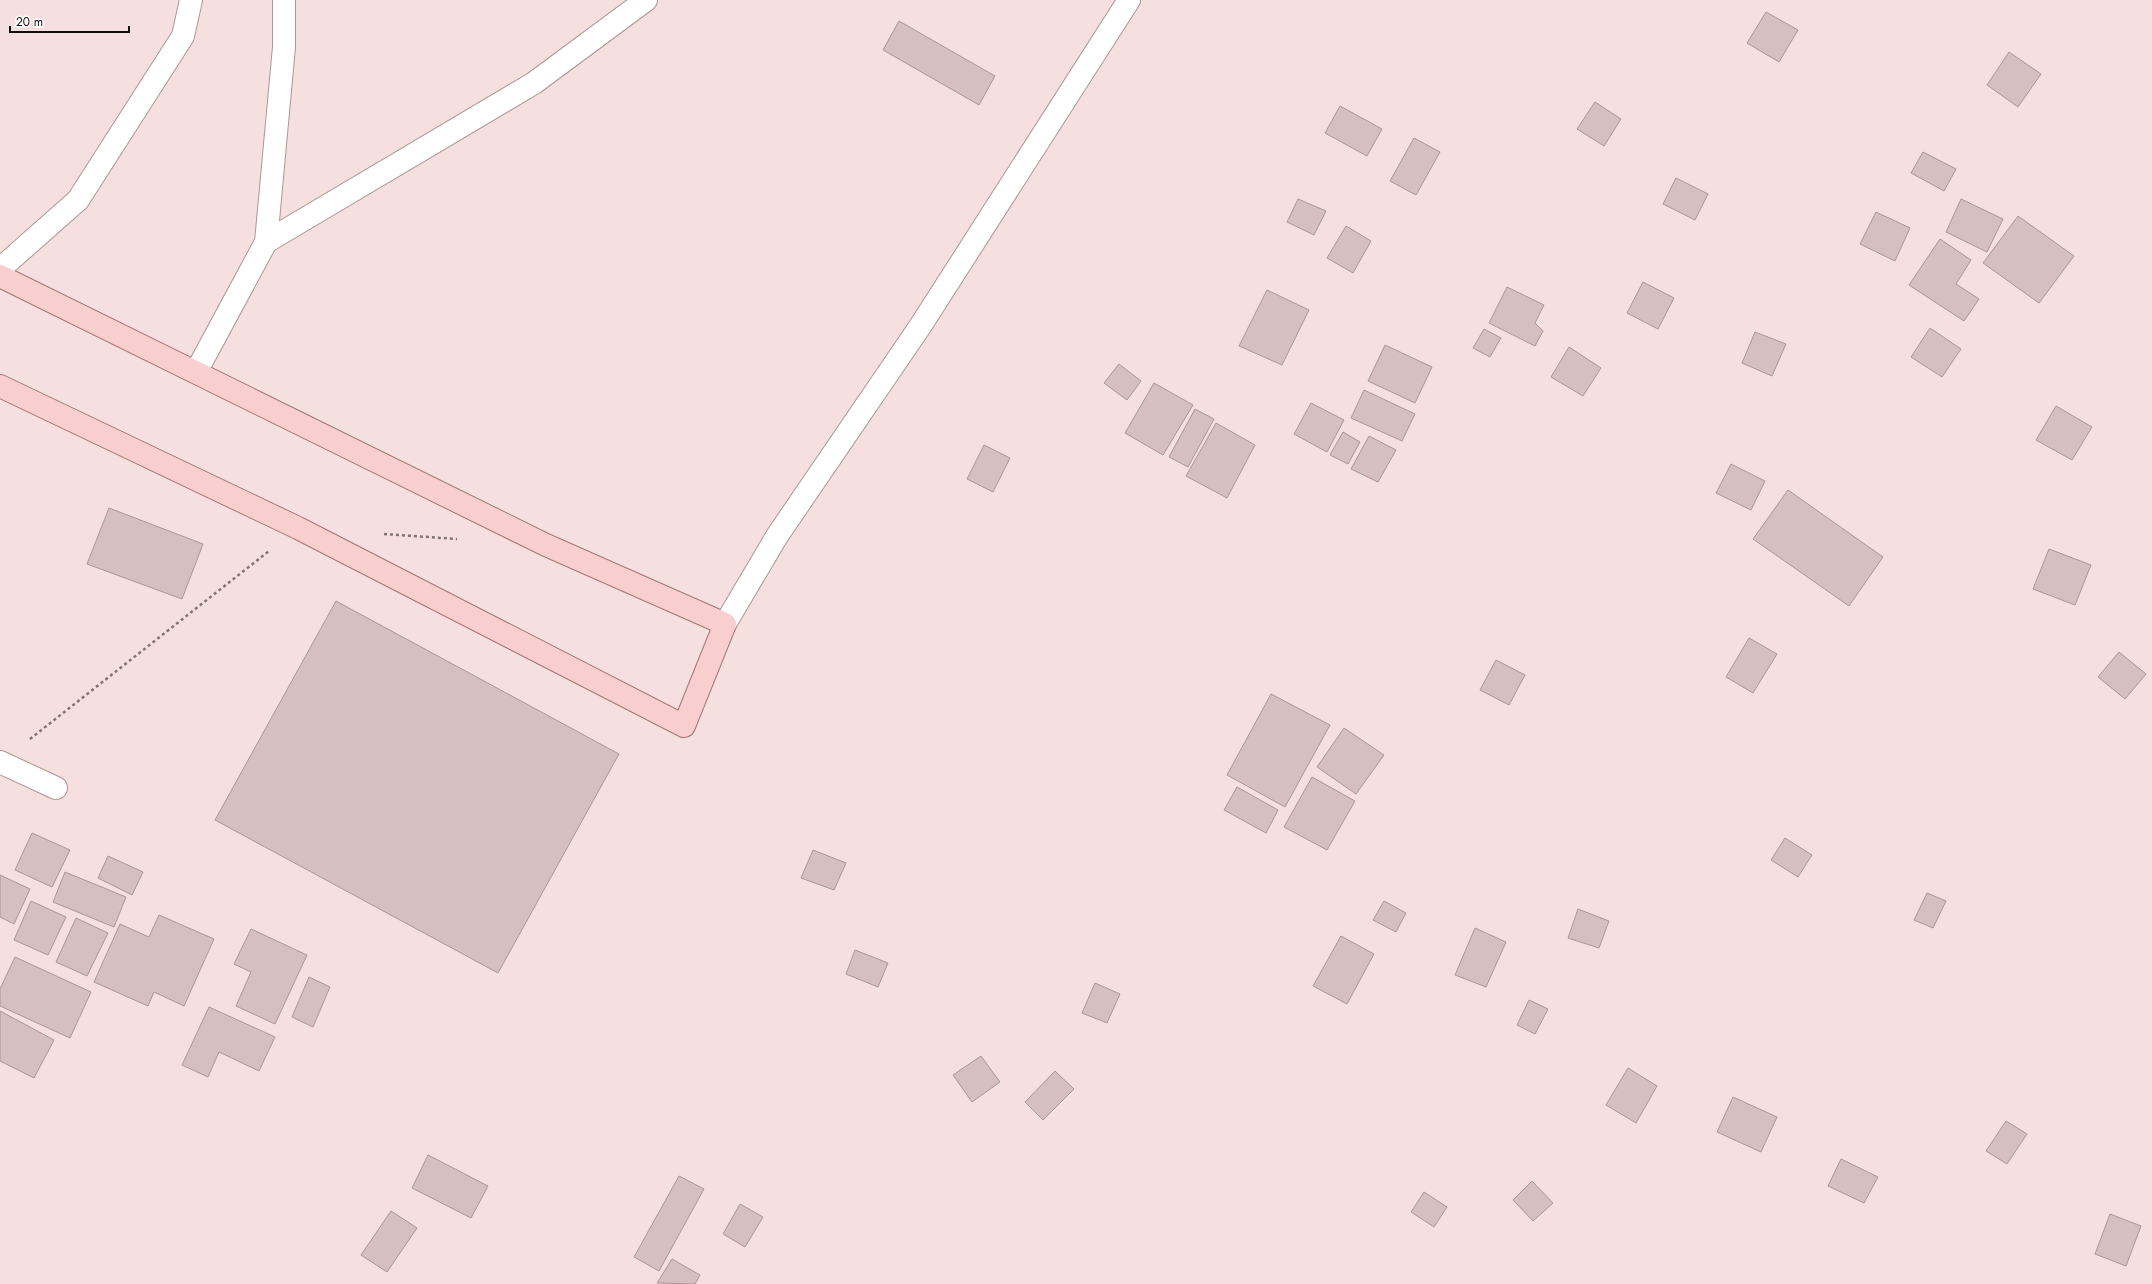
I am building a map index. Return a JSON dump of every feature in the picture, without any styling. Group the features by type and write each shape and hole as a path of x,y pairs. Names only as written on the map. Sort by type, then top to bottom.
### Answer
{"main road":[{"path":"0,276 546,545 725,624 684,726 298,528 0,386"}],"street":[{"path":"0,269 78,200 183,36 191,0"},
{"path":"196,372 266,242 284,47 284,0"},
{"path":"266,242 534,83 646,0"},
{"path":"725,624 777,536 921,325 1129,0"},
{"path":"0,762 56,788"}],"path":[{"path":"0,762 298,528"},
{"path":"383,534 460,539"}],"building":[{"path":"1766,12 1798,30 1779,62 1747,43"},
{"path":"899,21 995,76 979,105 883,50"},
{"path":"2009,52 2041,74 2018,107 1987,85"},
{"path":"1595,102 1621,119 1604,146 1577,129"},
{"path":"1340,106 1382,129 1367,156 1325,133"},
{"path":"1414,138 1440,152 1416,195 1390,181"},
{"path":"1923,152 1956,169 1944,191 1911,173"},
{"path":"1676,178 1708,194 1695,220 1663,204"},
{"path":"1298,199 1326,211 1314,235 1287,222"},
{"path":"1961,199 2003,219 1987,252 1946,232"},
{"path":"1876,212 1910,228 1895,261 1860,244"},
{"path":"2018,216 2074,256 2039,303 1983,263"},
{"path":"1346,226 1371,241 1353,273 1327,258"},
{"path":"1940,239 1971,260 1956,284 1979,299 1964,321 1909,285"},
{"path":"1643,282 1674,298 1658,329 1627,313"},
{"path":"1507,287 1544,305 1535,323 1543,331 1535,346 1489,323"},
{"path":"1267,290 1309,310 1282,365 1239,346"},
{"path":"1930,328 1961,349 1942,377 1911,357"},
{"path":"1484,329 1501,338 1490,357 1473,348"},
{"path":"1755,332 1786,344 1772,376 1742,363"},
{"path":"1385,345 1432,367 1415,403 1368,381"},
{"path":"1569,347 1601,368 1583,396 1551,377"},
{"path":"1119,364 1141,381 1127,400 1104,383"},
{"path":"1154,383 1193,405 1163,455 1125,433"},
{"path":"1364,390 1415,414 1402,441 1351,418"},
{"path":"1311,403 1344,420 1327,452 1294,434"},
{"path":"2056,406 2092,427 2072,460 2036,440"},
{"path":"1195,409 1214,419 1188,467 1169,457"},
{"path":"1216,423 1255,445 1227,498 1186,476"},
{"path":"1343,432 1360,442 1348,464 1330,455"},
{"path":"1369,436 1396,450 1378,482 1351,469"},
{"path":"984,445 1010,458 993,492 967,479"},
{"path":"1731,464 1765,481 1751,510 1716,493"},
{"path":"1788,490 1883,557 1849,606 1753,539"},
{"path":"109,508 203,544 182,599 87,564"},
{"path":"2049,549 2091,565 2075,605 2033,589"},
{"path":"336,601 619,754 498,973 215,820"},
{"path":"1749,638 1777,654 1753,693 1726,677"},
{"path":"2119,652 2146,674 2125,699 2098,677"},
{"path":"1496,660 1525,675 1509,705 1480,690"},
{"path":"1271,694 1330,725 1285,807 1227,775"},
{"path":"1344,728 1384,755 1356,794 1317,767"},
{"path":"1312,777 1355,801 1327,850 1284,827"},
{"path":"1237,787 1278,810 1266,833 1224,810"},
{"path":"32,833 70,850 52,887 15,870"},
{"path":"1785,838 1812,855 1798,877 1771,860"},
{"path":"813,850 846,863 834,890 801,878"},
{"path":"108,856 143,872 132,895 98,878"},
{"path":"65,872 126,897 114,927 53,902"},
{"path":"0,875 30,889 14,924 0,917"},
{"path":"1927,893 1946,901 1933,928 1914,920"},
{"path":"31,901 66,917 48,955 14,940"},
{"path":"1384,901 1406,913 1396,932 1373,920"},
{"path":"1578,909 1609,921 1599,948 1568,938"},
{"path":"159,915 214,939 184,1006 154,992 148,1006 94,982 120,924 149,937"},
{"path":"76,918 108,933 87,976 56,962"},
{"path":"1475,928 1506,942 1486,987 1455,975"},
{"path":"251,929 307,955 275,1024 236,1006 251,972 234,964"},
{"path":"1341,936 1374,954 1347,1004 1313,986"},
{"path":"855,950 888,963 878,987 846,974"},
{"path":"15,957 91,992 70,1038 0,1006 0,989"},
{"path":"309,977 330,987 313,1027 292,1017"},
{"path":"1095,983 1120,994 1107,1023 1082,1013"},
{"path":"1529,1000 1548,1009 1535,1034 1517,1025"},
{"path":"209,1007 275,1037 259,1071 219,1052 208,1077 182,1065"},
{"path":"0,1011 54,1040 34,1078 0,1061"},
{"path":"981,1056 1000,1082 972,1102 953,1075"},
{"path":"1628,1068 1657,1086 1636,1123 1606,1105"},
{"path":"1055,1071 1074,1089 1043,1120 1025,1102"},
{"path":"1733,1097 1777,1117 1761,1152 1717,1132"},
{"path":"2006,1121 2027,1134 2007,1164 1986,1151"},
{"path":"428,1155 488,1186 471,1218 412,1188"},
{"path":"1841,1159 1878,1177 1864,1203 1828,1186"},
{"path":"679,1176 704,1189 659,1271 634,1257"},
{"path":"1532,1181 1553,1203 1533,1221 1513,1200"},
{"path":"1424,1192 1447,1207 1434,1227 1411,1212"},
{"path":"740,1204 763,1217 745,1247 723,1234"},
{"path":"391,1211 417,1228 387,1272 361,1255"},
{"path":"2110,1214 2141,1226 2126,1266 2095,1254"},
{"path":"672,1259 700,1275 695,1284 657,1283"}]}
